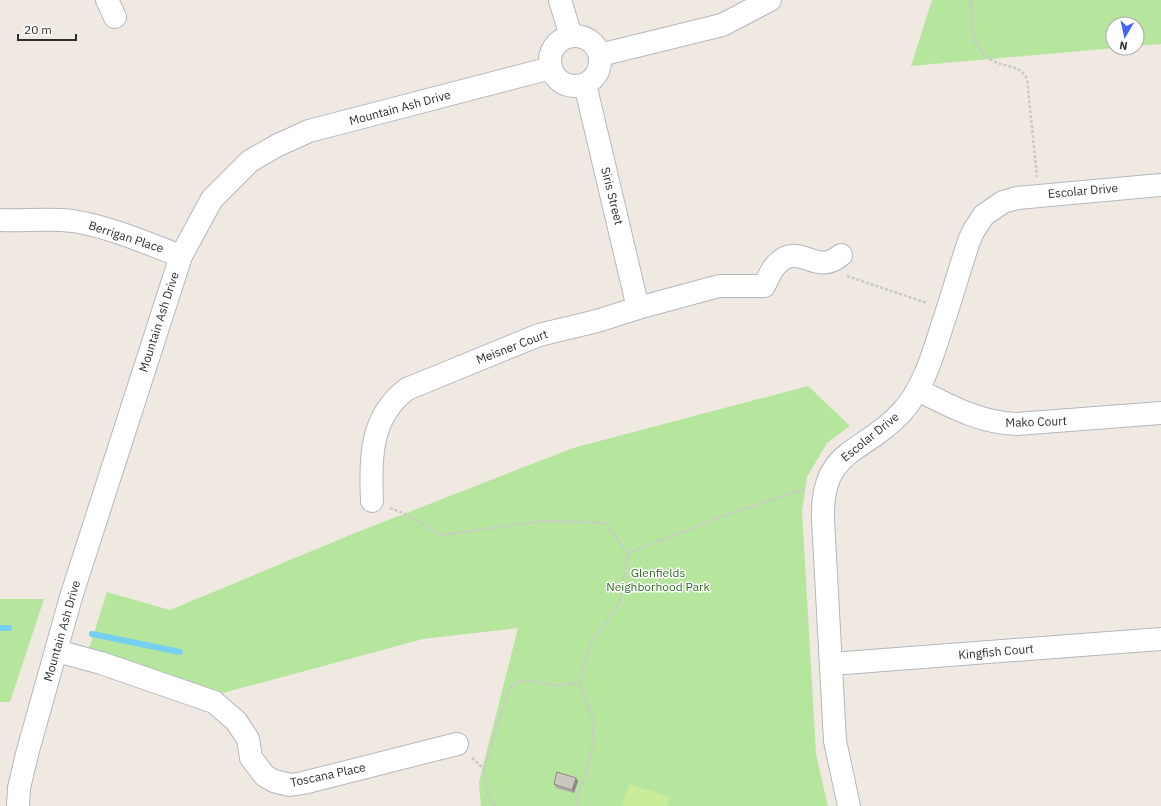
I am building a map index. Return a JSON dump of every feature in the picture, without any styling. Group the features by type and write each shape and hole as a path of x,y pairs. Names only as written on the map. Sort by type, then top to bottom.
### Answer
{"street":[{"path":"560,0 571,36"},
{"path":"600,56 722,25 770,0"},
{"path":"571,36 581,36 590,40 596,47 600,56 598,73 592,80 585,84 574,86 565,84 556,77 551,68 550,58 554,48 561,40 571,36"},
{"name":"Mountain Ash Drive","path":"18,806 19,788 27,754 71,597 181,256 212,199 250,161 278,145 309,131 551,68"},
{"name":"Siris Street","path":"585,84 638,308"},
{"name":"Escolar Drive","path":"849,806 835,741 823,519 823,493 832,472 850,451 894,420 911,401 918,390 929,365 969,241 976,226 984,215 1003,202 1030,196 1161,185"},
{"name":"Berrigan Place","path":"0,220 47,219 73,221 106,228 181,256"},
{"name":"Meisner Court","path":"372,501 372,459 378,428 384,413 394,399 407,389 539,335 597,321 719,286 764,286 775,265 783,259 791,256 798,256 823,264 829,263 843,265"},
{"name":"Mako Court","path":"918,390 974,416 1003,424 1161,413"},
{"name":"Kingfish Court","path":"831,664 1161,638"},
{"name":"Toscana Place","path":"57,651 101,663 214,702 236,721 248,739 251,758 265,776 274,781 290,785 457,744"}],"path":[{"path":"971,0 971,24 976,46 991,61 1019,70 1027,79 1038,181"},
{"path":"843,265 934,305"},
{"path":"628,553 731,513 800,490 823,493"},
{"path":"372,501 403,513 442,535 544,521 606,523 628,553 620,602 590,646 579,682 592,719 593,743 587,770 577,799 577,806"},
{"path":"495,806 488,796 484,769 509,688 515,683 525,680 564,686 579,682"}],"green space":[{"path":"932,0 1161,0 1161,44 1145,45 1145,16 1105,16 1105,49 911,66"},
{"name":"Glenfields Neighborhood Park","path":"808,386 850,426 827,443 807,477 802,511 816,754 828,806 481,806 479,782 518,628 423,639 223,693 89,649 107,592 170,610 350,535 573,448"},
{"path":"0,599 44,599 10,702 0,702"},
{"path":"629,784 670,797 667,806 622,806"}],"building":[{"path":"557,772 576,778 572,790 554,784"}],"waterway":[{"path":"0,628 9,628"},
{"path":"92,634 180,652"}]}
